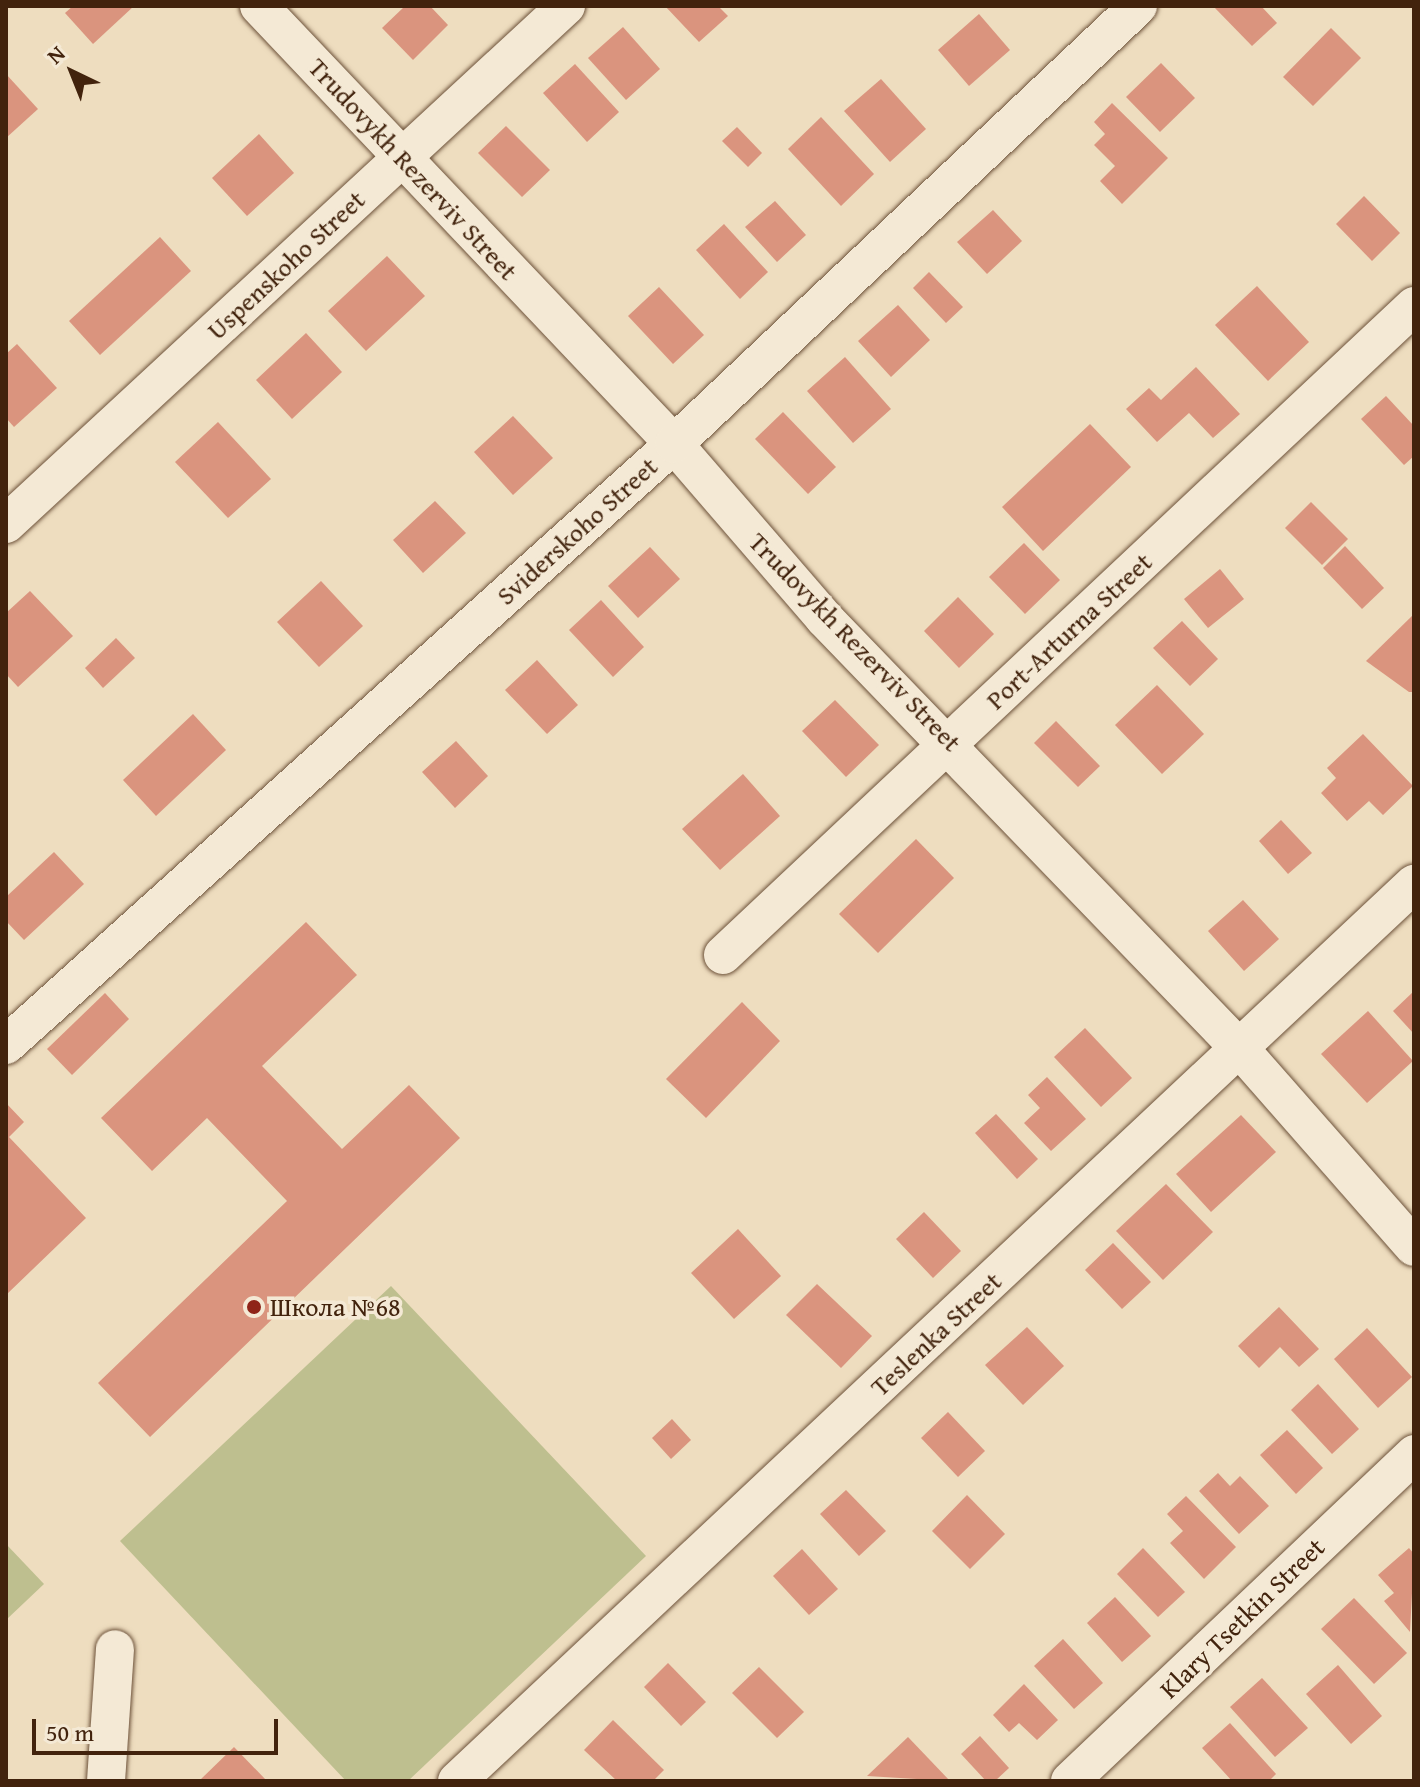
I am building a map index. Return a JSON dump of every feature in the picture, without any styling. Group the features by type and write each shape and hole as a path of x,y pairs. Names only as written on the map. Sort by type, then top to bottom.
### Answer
{"street":[{"name":"Trudovykh Rezerviv Street","path":"259,6 674,444 824,618 951,743 1241,1050 1414,1247"},
{"name":"Uspenskoho Street","path":"6,524 566,6"},
{"name":"Sviderskoho Street","path":"6,1045 674,444 1138,6"},
{"name":"Port-Arturna Street","path":"723,955 1414,306"},
{"name":"Teslenka Street","path":"457,1781 1241,1050 1414,884"},
{"name":"Klary Tsetkin Street","path":"1070,1781 1414,1454"},
{"path":"106,1781 115,1649"}],"green space":[{"path":"391,1286 646,1556 408,1781 346,1781 120,1541"},
{"path":"6,1544 44,1584 6,1620"}],"building":[{"path":"73,6 134,6 93,44 65,13"},
{"path":"405,6 430,6 448,25 413,60 382,28"},
{"path":"665,6 718,6 728,16 699,42"},
{"path":"1213,6 1261,6 1277,23 1252,46"},
{"path":"979,14 1010,50 969,86 938,50"},
{"path":"623,27 660,69 626,100 588,58"},
{"path":"1331,28 1361,58 1313,106 1283,77"},
{"path":"1161,63 1195,98 1160,132 1126,97"},
{"path":"575,64 619,112 587,142 543,93"},
{"path":"6,74 38,109 6,138"},
{"path":"881,79 926,129 890,162 844,111"},
{"path":"1112,103 1168,158 1122,204 1100,181 1115,166 1094,145 1105,134 1094,122"},
{"path":"821,117 874,174 841,206 788,149"},
{"path":"506,126 550,170 522,197 478,153"},
{"path":"737,127 762,153 748,167 722,141"},
{"path":"259,134 294,173 247,216 212,178"},
{"path":"1364,196 1400,233 1372,261 1336,224"},
{"path":"775,201 806,235 777,262 745,227"},
{"path":"993,210 1022,241 987,274 957,242"},
{"path":"724,224 768,272 740,299 696,250"},
{"path":"160,237 191,271 100,355 69,321"},
{"path":"387,256 425,296 366,351 328,311"},
{"path":"929,272 963,307 946,323 913,288"},
{"path":"1257,286 1309,342 1268,381 1215,325"},
{"path":"659,287 704,335 673,364 628,316"},
{"path":"898,305 930,340 891,377 858,341"},
{"path":"306,333 342,372 292,419 256,380"},
{"path":"17,344 57,388 14,427 6,418 6,354"},
{"path":"845,357 891,409 853,443 807,391"},
{"path":"1196,367 1240,414 1213,438 1189,413 1157,442 1126,409 1149,388 1161,400"},
{"path":"1386,396 1414,426 1414,456 1404,465 1361,419"},
{"path":"783,412 836,467 808,494 755,439"},
{"path":"513,416 553,458 513,495 474,452"},
{"path":"218,422 271,479 228,518 175,462"},
{"path":"1090,424 1131,467 1043,551 1002,507"},
{"path":"435,501 466,533 423,573 393,540"},
{"path":"1311,502 1348,539 1322,565 1285,528"},
{"path":"1024,543 1060,580 1025,614 989,577"},
{"path":"1345,546 1384,588 1362,609 1323,568"},
{"path":"650,547 680,579 638,618 608,586"},
{"path":"1220,569 1244,599 1208,628 1184,599"},
{"path":"321,581 363,626 319,667 277,622"},
{"path":"30,591 73,636 18,687 6,674 6,613"},
{"path":"958,597 994,634 959,668 924,631"},
{"path":"601,600 644,647 613,677 569,630"},
{"path":"1414,614 1414,692 1409,692 1366,661"},
{"path":"1182,621 1218,659 1190,686 1153,648"},
{"path":"116,638 135,658 103,688 85,668"},
{"path":"537,660 578,705 547,734 505,690"},
{"path":"1157,685 1204,734 1162,774 1115,725"},
{"path":"835,700 879,745 846,777 802,731"},
{"path":"193,714 226,750 156,816 123,780"},
{"path":"1056,721 1100,766 1078,787 1034,743"},
{"path":"1363,734 1413,786 1383,815 1369,801 1347,821 1321,793 1336,778 1327,768"},
{"path":"456,741 488,776 455,808 422,772"},
{"path":"743,774 780,816 720,870 682,829"},
{"path":"1281,820 1312,853 1288,874 1259,841"},
{"path":"916,839 954,878 878,953 839,914"},
{"path":"54,852 84,884 24,940 6,921 6,897"},
{"path":"1243,900 1279,939 1244,971 1208,931"},
{"path":"306,922 357,975 262,1066 342,1149 409,1085 460,1138 150,1437 98,1383 287,1201 207,1118 152,1171 101,1118"},
{"path":"1414,991 1414,1034 1393,1011"},
{"path":"105,993 129,1019 72,1075 47,1049"},
{"path":"742,1002 780,1041 706,1118 666,1079"},
{"path":"1368,1011 1413,1061 1367,1103 1321,1054"},
{"path":"1085,1028 1132,1078 1101,1107 1054,1057"},
{"path":"1047,1077 1086,1119 1051,1151 1024,1123 1040,1108 1028,1095"},
{"path":"6,1103 24,1122 9,1137 86,1218 6,1295"},
{"path":"996,1114 1038,1159 1017,1179 975,1133"},
{"path":"1241,1115 1276,1152 1211,1212 1176,1174"},
{"path":"1166,1184 1213,1232 1163,1280 1116,1231"},
{"path":"924,1212 961,1251 933,1278 896,1239"},
{"path":"738,1229 781,1276 734,1319 691,1273"},
{"path":"1113,1243 1151,1282 1122,1309 1085,1270"},
{"path":"817,1284 872,1336 841,1368 786,1315"},
{"path":"1279,1307 1319,1349 1299,1367 1280,1347 1259,1368 1238,1346"},
{"path":"1027,1327 1064,1366 1023,1405 985,1365"},
{"path":"1367,1328 1412,1377 1378,1408 1334,1359"},
{"path":"1318,1384 1359,1429 1332,1454 1291,1410"},
{"path":"948,1412 985,1451 958,1477 921,1438"},
{"path":"672,1419 691,1440 671,1459 652,1438"},
{"path":"1287,1430 1323,1468 1296,1494 1260,1455"},
{"path":"1218,1473 1230,1486 1240,1476 1269,1506 1239,1534 1199,1491"},
{"path":"846,1490 886,1531 859,1556 820,1514"},
{"path":"967,1495 1005,1534 970,1569 932,1531"},
{"path":"1186,1496 1236,1547 1204,1579 1170,1543 1183,1531 1167,1514"},
{"path":"1143,1548 1185,1592 1158,1617 1117,1574"},
{"path":"1409,1548 1414,1554 1410,1632 1384,1601 1394,1593 1378,1575"},
{"path":"802,1549 838,1589 809,1615 773,1576"},
{"path":"1115,1597 1151,1636 1122,1662 1087,1623"},
{"path":"1354,1598 1407,1653 1374,1684 1321,1629"},
{"path":"1063,1639 1103,1683 1074,1709 1034,1666"},
{"path":"668,1663 706,1702 681,1726 644,1687"},
{"path":"1338,1665 1382,1716 1351,1744 1306,1694"},
{"path":"759,1667 804,1712 777,1738 732,1693"},
{"path":"1262,1678 1308,1728 1275,1757 1230,1707"},
{"path":"1024,1684 1058,1720 1037,1740 1019,1723 1009,1732 993,1715"},
{"path":"613,1720 664,1770 653,1781 617,1781 584,1750"},
{"path":"1230,1723 1276,1774 1269,1781 1232,1781 1202,1748"},
{"path":"980,1736 1009,1768 995,1781 986,1781 961,1754"},
{"path":"908,1737 950,1781 867,1776"},
{"path":"234,1747 267,1781 199,1781"}],"place":[{"name":"Школа №68","path":"254,1307"}]}
